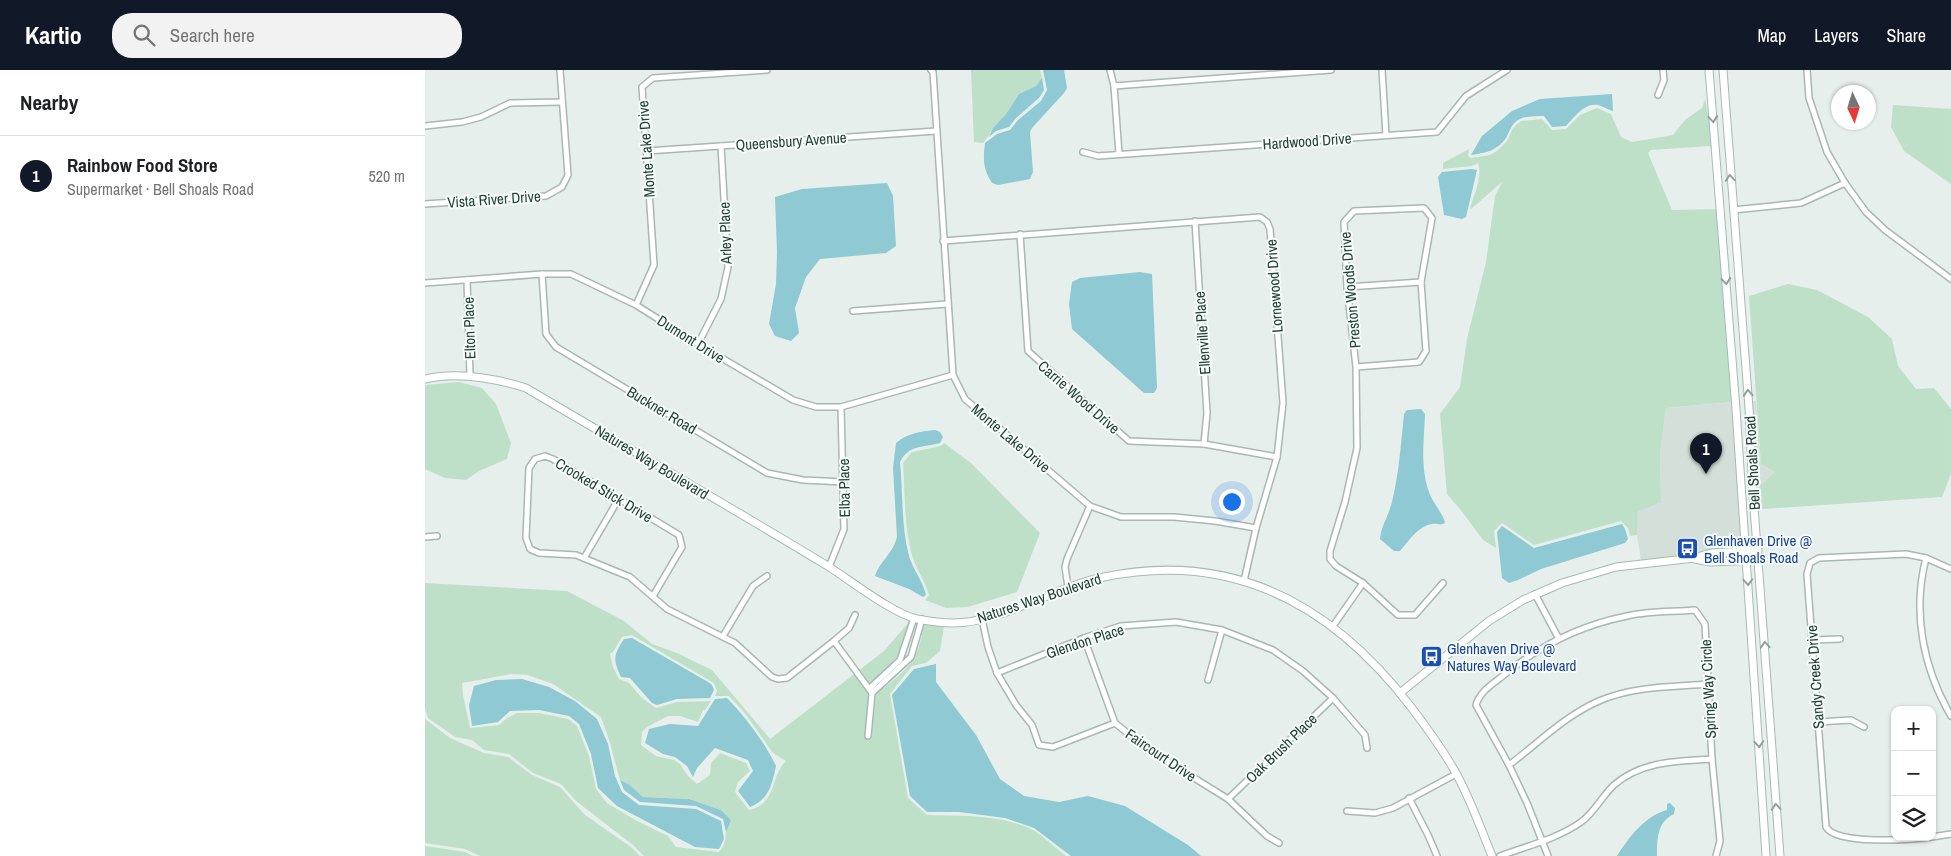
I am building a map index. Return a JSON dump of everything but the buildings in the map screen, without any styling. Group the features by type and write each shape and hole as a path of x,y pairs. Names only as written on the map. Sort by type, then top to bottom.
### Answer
{"street":[{"name":"Vista River Drive","path":"425,204 546,196 562,187 568,175 560,70"},
{"name":"Monte Lake Drive","path":"636,305 654,265 642,87 653,78 767,70"},
{"name":"Monte Lake Drive","path":"931,70 933,72 953,375 965,399 1090,506 1121,517 1174,517 1256,528"},
{"path":"1110,70 1114,86 1119,154"},
{"path":"1114,86 1251,73 1331,70"},
{"path":"1382,70 1386,135"},
{"name":"Hardwood Drive","path":"1083,152 1098,156 1437,132 1466,96 1507,70"},
{"path":"1658,95 1664,80 1663,70"},
{"name":"Bell Shoals Road","path":"1709,70 1747,560 1766,856"},
{"name":"Bell Shoals Road","path":"1723,70 1749,399 1753,494 1780,856"},
{"path":"1807,70 1809,98 1827,152 1845,183 1866,212 1885,230 1951,280"},
{"path":"425,126 462,122 481,117 510,104 562,102"},
{"name":"Queensbury Avenue","path":"647,151 936,131"},
{"name":"Arley Place","path":"698,344 721,299 728,267 721,146"},
{"path":"1733,210 1801,203 1845,183"},
{"name":"Preston Woods Drive","path":"1357,368 1419,362 1426,351 1421,282 1432,218 1424,208 1354,211 1344,222 1347,287 1357,368 1357,448 1345,502 1330,551 1330,559 1336,566 1363,583 1398,614 1415,615 1443,583"},
{"name":"Lornewood Drive","path":"943,240 1260,217 1267,222 1270,229 1283,403 1277,457 1256,528 1244,581"},
{"name":"Ellenville Place","path":"1195,221 1207,413 1204,444"},
{"name":"Carrie Wood Drive","path":"1020,234 1027,352 1129,441 1204,444 1277,457"},
{"name":"Dumont Drive","path":"425,283 542,274 571,274 636,305 793,400 816,407 841,407 953,375"},
{"name":"Buckner Road","path":"542,274 546,334 556,347 767,473 803,480 844,482"},
{"name":"Elton Place","path":"467,280 470,375"},
{"path":"1347,287 1421,282"},
{"path":"853,311 947,304"},
{"name":"Natures Way Boulevard","path":"425,379 470,375 503,381 526,388 829,567 900,612 918,619 954,623 982,619 1101,577 1138,571 1170,570 1213,574 1244,581 1270,590 1297,603 1333,626 1366,655 1400,693 1432,734 1456,774 1477,818 1492,856"},
{"name":"Elba Place","path":"829,567 844,529 841,407"},
{"name":"Crooked Stick Drive","path":"653,596 678,556 682,547 682,540 676,533 618,500 548,456 537,457 529,468 527,544 530,549 535,552 570,554 630,577 667,608 735,642 772,677 781,680 787,678 849,628 855,615"},
{"path":"584,558 618,500"},
{"path":"1069,587 1065,567 1067,559 1090,506"},
{"path":"425,537 437,536"},
{"path":"1400,693 1489,621 1535,594 1598,571 1635,564 1694,558 1711,553 1758,550"},
{"name":"Sandy Creek Drive","path":"1891,839 1866,839 1835,835 1828,831 1825,824 1807,574 1810,563 1819,558 1899,554 1926,558 1951,569"},
{"path":"1694,558 1711,562 1759,560"},
{"path":"1926,558 1921,584 1922,637 1935,685 1951,716"},
{"path":"723,636 753,586 767,576"},
{"path":"1333,626 1363,583"},
{"path":"1535,594 1559,639"},
{"name":"Spring Way Circle","path":"1548,856 1527,803 1509,765 1476,705 1479,696 1521,660 1559,639 1593,625 1628,615 1695,610 1705,624 1712,758 1720,842 1716,856"},
{"path":"868,736 871,691 900,660 908,638 918,619"},
{"path":"871,691 907,663 917,640 918,619"},
{"path":"982,619 988,647 997,673 1016,705 1031,725 1039,745 1053,747 1115,723"},
{"name":"Glendon Place","path":"997,673 1084,638 1121,626 1176,622 1223,630 1273,650 1303,671 1333,698 1365,735 1367,748"},
{"path":"1208,680 1223,630"},
{"path":"908,638 917,640"},
{"name":"Faircourt Drive","path":"1084,638 1115,723 1146,748 1229,799 1267,836 1279,843"},
{"path":"1812,640 1840,639"},
{"path":"834,641 871,691"},
{"path":"1509,765 1573,716 1599,701 1642,689 1708,684"},
{"name":"Oak Brush Place","path":"1229,799 1333,698"},
{"path":"1818,722 1851,720 1864,727"},
{"path":"1500,856 1564,833 1584,820 1615,784 1640,769 1661,763 1712,758"},
{"path":"1347,811 1375,813 1393,808 1456,774"},
{"path":"1409,798 1437,856"},
{"name":"Sandy Creek Drive","path":"1936,836 1951,834"}],"shaded area":[{"path":"1744,401 1756,401 1761,463 1775,472 1760,485 1763,509 1753,511"},
{"path":"1737,402 1749,547 1711,550 1691,555 1641,560 1637,535 1637,512 1661,501 1660,454 1666,408"}],"green space":[{"path":"971,70 1040,70 1042,78 1036,86 1019,94 983,143 974,142"},
{"path":"1705,99 1716,157 1712,157 1712,148 1709,146 1651,150 1648,153 1672,210 1721,209 1732,402 1666,408 1660,454 1661,502 1637,512 1637,535 1630,536 1628,528 1621,521 1534,545 1502,523 1494,531 1496,548 1483,540 1447,494 1440,414 1460,387 1467,339 1486,262 1495,196 1502,182 1470,210 1478,181 1478,163 1472,166 1443,169 1443,163 1469,149 1468,155 1470,158 1490,155 1507,141 1513,128 1521,121 1542,119 1552,130 1566,129 1580,115 1597,108 1611,114 1621,137 1632,142 1673,135 1685,120 1702,108"},
{"path":"1893,105 1951,109 1951,184 1904,151 1891,127"},
{"path":"1788,284 1817,290 1868,317 1892,339 1898,366 1916,389 1934,388 1951,409 1951,474 1942,497 1763,509 1760,485 1775,472 1761,464 1749,296"},
{"path":"459,382 482,388 496,404 511,443 507,459 479,471 466,480 445,478 425,469 425,385"},
{"path":"944,443 971,463 1040,533 1017,592 968,607 946,608 925,600 929,595 917,569 909,541 903,463 912,452 941,446"},
{"path":"425,583 567,591 624,621 652,644 677,653 712,670 770,739 884,651 910,621 897,657 868,685 869,696 865,739 871,740 876,694 911,663 922,636 924,623 944,626 940,651 926,663 912,666 890,694 908,798 927,815 994,818 1021,825 1033,830 1066,856 644,856 633,845 576,801 561,784 533,773 509,754 484,750 472,740 455,737 428,718 425,709","holes":["632,635 714,683 717,691 715,696 729,696 744,712 773,753 786,761 777,775 765,802 749,810 735,792 738,782 750,771 746,763 720,753 711,763 710,775 697,784 688,776 680,764 674,760 656,756 641,745 642,732 647,727 668,716 680,716 698,722 703,710 711,701 677,702 656,708 642,698 629,683 619,679 613,667 610,654 622,637","511,674 528,675 553,684 601,717 620,780 630,785 643,797 689,799 721,810 731,820 721,850 719,852 676,847 668,836 637,821 607,803 596,789 589,756 577,726 568,719 539,713 517,713 499,725 470,728 462,683"]},
{"path":"425,719 450,738 484,753 508,757 532,775 560,787 585,815 631,847 640,856 480,856 465,849 425,843"},
{"path":"425,846 465,852 473,856 425,856"}],"water":[{"path":"1043,70 1064,70 1067,88 1030,132 1033,172 1030,179 998,185 992,183 984,164 985,143 997,134 1010,130 1018,120 1041,101 1047,90"},
{"path":"1042,78 1044,90 1039,98 1016,118 1009,127 996,131 989,137 994,127 1006,114 1019,94 1036,86"},
{"path":"1612,94 1613,111 1598,105 1589,106 1580,111 1566,126 1552,127 1544,116 1522,118 1511,127 1506,138 1495,149 1471,155 1482,136 1512,111 1540,99"},
{"path":"1477,170 1466,217 1462,219 1444,215 1438,177 1442,172"},
{"path":"887,183 893,196 896,246 886,253 820,259 806,277 795,308 799,333 791,341 775,336 769,324 776,284 775,197 802,189"},
{"path":"1140,272 1152,274 1157,388 1154,393 1144,393 1072,329 1069,304 1072,282 1080,278"},
{"path":"1421,409 1425,414 1423,453 1426,483 1445,523 1427,525 1414,534 1400,551 1394,551 1380,539 1383,525 1391,507 1404,414 1407,410"},
{"path":"935,430 940,432 943,437 940,443 912,449 900,462 906,545 911,561 925,590 926,595 923,597 909,589 875,576 897,537 893,468 896,443 904,437"},
{"path":"1622,524 1628,539 1625,543 1541,569 1509,583 1502,578 1497,532 1502,526 1534,548"},
{"path":"632,638 712,685 714,690 710,698 677,699 657,705 652,703 630,678 621,677 617,666 615,658 620,645 624,639"},
{"path":"936,664 936,682 976,735 1000,779 1024,796 1059,802 1088,796 1125,806 1188,845 1201,856 1071,856 1034,828 1005,818 959,812 927,812 910,796 892,695 914,669"},
{"path":"522,679 549,687 575,701 597,719 608,744 615,776 622,792 639,805 696,809 721,821 724,839 719,849 695,847 617,806 598,788 591,754 579,724 569,716 539,710 510,711 498,722 472,726 469,705 474,686 496,680"},
{"path":"727,698 754,730 776,766 766,796 750,807 738,791 753,771 748,760 715,748 697,768 693,777 687,766 675,757 663,754 645,743 649,729 670,724 698,726 715,699"},
{"path":"620,780 630,785 643,797 689,799 721,810 731,820 726,832 723,819 696,806 640,802 624,790"},
{"path":"1670,803 1675,808 1674,814 1668,817 1661,826 1658,837 1657,856 1617,856 1638,828 1652,817 1667,810 1667,804"}],"place":[{"name":"Rainbow Food Store","path":"1706,474"},
{"name":"Glenhaven Drive @ Bell Shoals Road","path":"1688,549"},
{"name":"Glenhaven Drive @ Natures Way Boulevard","path":"1431,657"}]}
